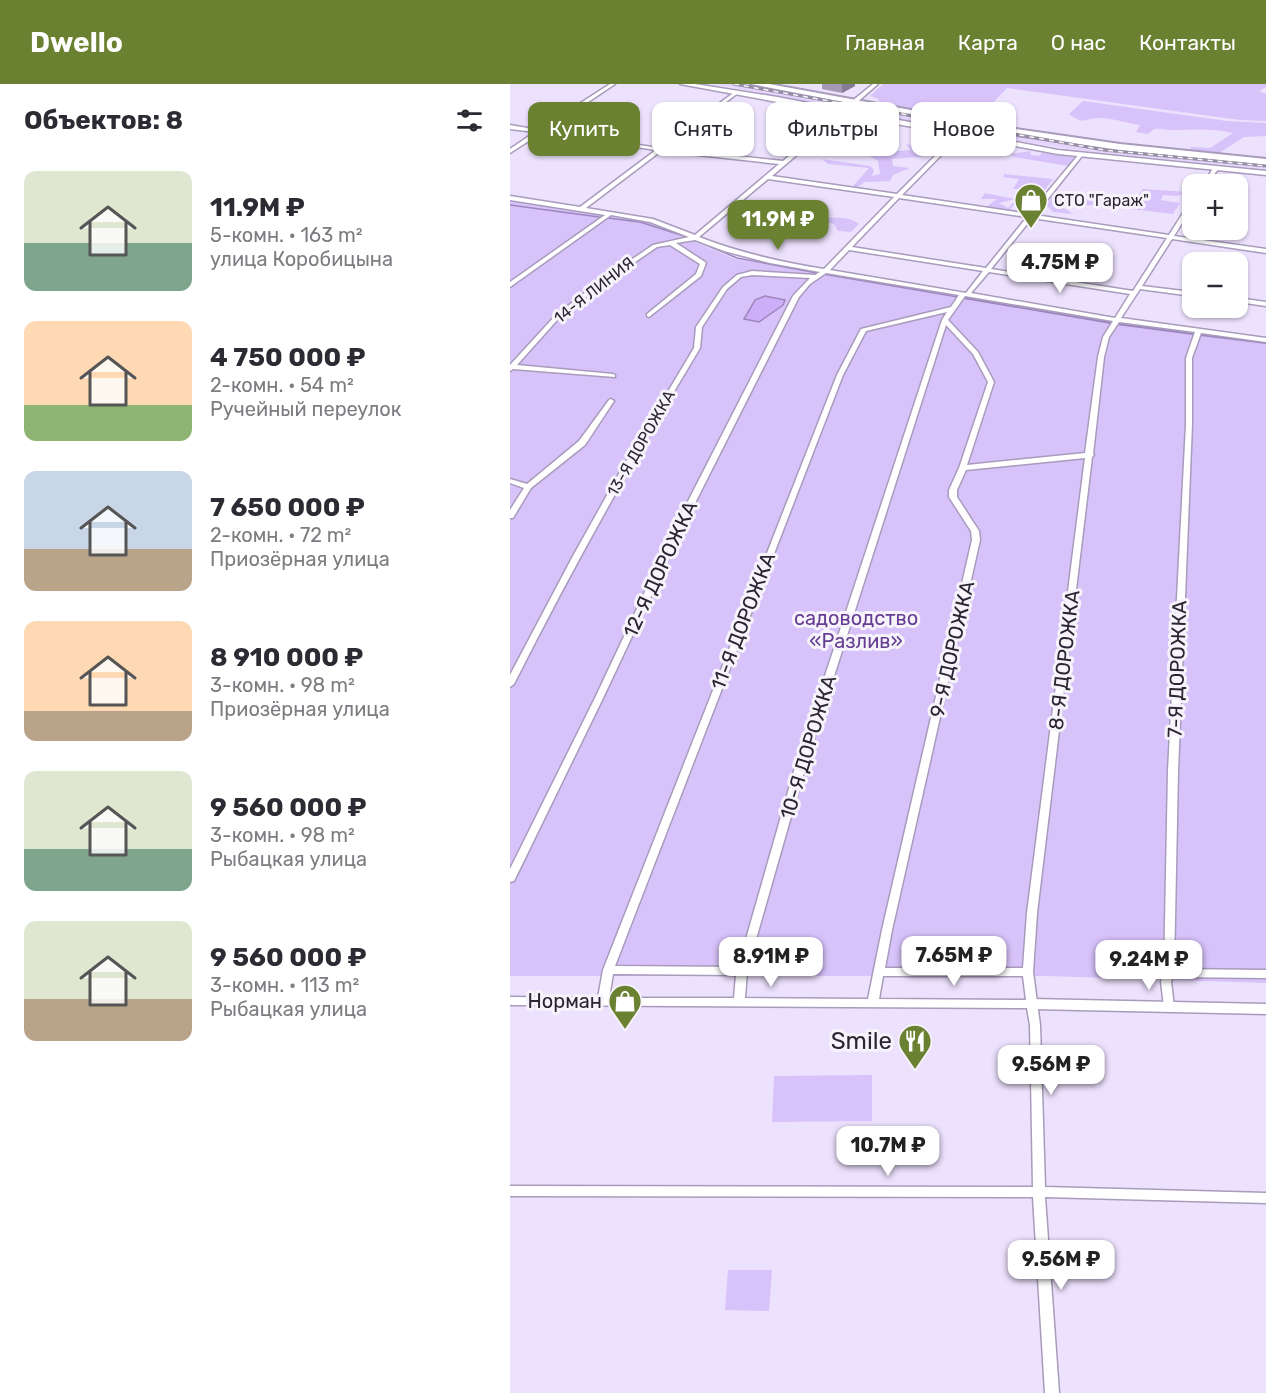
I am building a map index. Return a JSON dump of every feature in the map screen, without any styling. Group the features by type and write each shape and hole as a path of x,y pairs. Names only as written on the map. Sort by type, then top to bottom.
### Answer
{"highway":[{"path":"755,84 855,102"},
{"path":"766,84 855,102"},
{"path":"899,109 1069,138 1266,161"}],"street":[{"path":"586,102 613,84"},
{"path":"683,84 787,102"},
{"path":"855,102 876,84"},
{"path":"722,102 736,92"},
{"path":"510,127 528,130"},
{"path":"510,151 528,140"},
{"path":"1016,145 1080,155 1266,172"},
{"path":"581,209 652,154"},
{"name":"10-Я ДОРОЖКА","path":"739,1002 742,971 801,764 945,320 1080,155"},
{"path":"721,156 784,163"},
{"path":"695,238 792,156"},
{"name":"12-Я ДОРОЖКА","path":"510,879 600,696 685,515 796,296 825,271 937,156"},
{"path":"1212,174 1216,168"},
{"path":"768,177 1266,251"},
{"path":"510,198 651,220 738,253 825,271 1119,320 1266,340"},
{"path":"510,285 611,213"},
{"name":"8-Я ДОРОЖКА","path":"1052,1393 1039,1192 1035,1025 1028,972 1032,913 1101,357 1106,337 1119,320 1182,217"},
{"name":"14-Я ЛИНИЯ","path":"511,365 557,317 600,283 655,246 695,238"},
{"path":"649,315 699,275 703,263 670,242"},
{"path":"847,248 987,270 1137,290 1182,293"},
{"name":"13-Я ДОРОЖКА","path":"510,684 545,614 619,478 697,348 699,327 725,288 739,276 752,273 816,277"},
{"path":"1248,301 1266,304"},
{"name":"11-Я ДОРОЖКА","path":"603,1002 608,970 836,385 863,330 952,309"},
{"name":"9-Я ДОРОЖКА","path":"873,1002 976,540 975,531 953,497 953,490 963,468 991,382 976,353 945,320"},
{"name":"7-Я ДОРОЖКА","path":"1169,1007 1166,981 1169,973 1174,760 1189,424 1189,358 1198,332"},
{"path":"511,365 613,376"},
{"path":"510,516 528,487 582,444 611,401"},
{"path":"963,468 1090,455"},
{"path":"510,481 528,487"},
{"path":"608,970 742,971"},
{"path":"879,972 1028,972"},
{"path":"1169,973 1266,974"},
{"path":"510,1001 873,1002 1266,1009"},
{"path":"510,1191 1039,1192 1266,1198"}],"shaded area":[{"path":"715,84 750,84 845,102 807,102"},
{"path":"899,112 911,114 911,122 899,120"},
{"path":"1016,132 1266,163 1266,169 1087,151 1016,140"},
{"path":"765,296 785,300 783,305 759,322 744,319 755,300"}],"green space":[{"path":"883,84 1266,84 1266,87 1259,91 1266,94 1266,121 1240,120 1007,88 994,102 911,102 911,109 899,107 899,102 880,102 870,96"},
{"path":"1083,101 1227,121 1266,123 1266,136 1244,137 1219,153 1191,150 1191,147 1210,148 1233,133 1159,129 1148,134 1136,132 1140,125 1101,118 1080,120 1069,114"},
{"path":"911,150 911,156 930,156 892,159 893,166 910,168 893,175 890,181 865,182 855,189 853,186 869,168 828,164 822,159 870,166 874,170 872,176 880,174 878,161 870,156 899,156 899,151"},
{"path":"1030,151 1031,155 1039,156 1042,153 1074,157 1069,166 1013,157 1016,153"},
{"path":"1004,174 1053,179 1032,206 1015,204 1010,209 1024,212 1021,215 983,209 997,199 981,199 985,193 1015,199 999,203 1008,208 1013,203 1030,198 1031,195 1022,189 1013,189 1019,179 1003,177"},
{"path":"1143,189 1182,192 1182,194 1177,196 1163,195 1161,200 1180,203 1173,214 1099,205 1061,206 1073,214 1053,212 1046,205 1053,195 1104,193 1115,198 1134,200"},
{"name":"садоводство «Разлив»","path":"510,200 648,222 735,259 1122,323 1266,343 1266,983 1046,976 510,976"},
{"path":"823,218 846,219 859,224 851,232 838,231 834,224 822,221"},
{"path":"872,1075 872,1121 772,1122 774,1076"},
{"path":"728,1270 772,1270 769,1311 725,1310"}],"waterway":[{"path":"510,205 599,217"},
{"path":"608,218 640,222 687,237"},
{"path":"692,239 737,258 817,273"},
{"path":"823,274 958,297"},
{"path":"971,299 964,298 1111,323"},
{"path":"1117,324 1193,334"},
{"path":"1200,335 1266,343"}],"railway":[{"path":"734,84 1104,150 1266,166"}],"place":[{"name":"СТО \"Гараж\"","path":"1031,229"},
{"name":"Норман","path":"625,1030"},
{"name":"Smile","path":"915,1070"}]}
